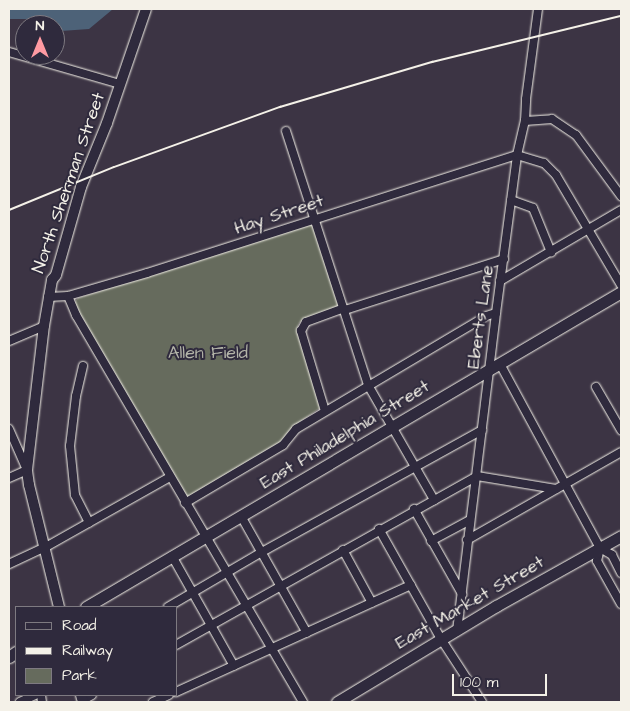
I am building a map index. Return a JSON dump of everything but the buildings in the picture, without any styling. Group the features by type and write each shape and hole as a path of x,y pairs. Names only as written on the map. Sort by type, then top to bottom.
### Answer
{"main road":[{"name":"North Sherman Street","path":"59,606 27,470 48,297 81,187 146,9"},
{"name":"East Philadelphia Street","path":"88,606 393,428 621,292"},
{"name":"East Market Street","path":"338,702 496,606 621,536"}],"street":[{"name":"Eberts Lane","path":"457,631 500,280 518,155 525,121 538,9"},
{"path":"9,52 120,84"},
{"path":"525,121 552,119 576,135 621,196"},
{"path":"286,131 368,385 434,500"},
{"path":"518,155 544,163 556,175 587,230 621,284"},
{"name":"Hay Street","path":"48,297 68,296 518,155"},
{"path":"511,200 533,208 551,252"},
{"path":"500,280 621,210"},
{"path":"325,411 301,330 306,322 504,259"},
{"path":"68,296 76,315 302,702"},
{"path":"185,503 283,445 296,428 486,316 496,313"},
{"path":"9,341 44,326"},
{"path":"500,364 600,548 612,555 621,573"},
{"path":"83,366 76,396 70,446 75,495 89,523"},
{"path":"596,387 621,430"},
{"path":"9,429 27,470 9,478"},
{"path":"170,606 260,553 482,430"},
{"path":"467,540 621,452"},
{"path":"178,644 414,509 476,476 556,489"},
{"path":"9,564 44,548 170,477"},
{"path":"414,509 462,594"},
{"path":"241,516 260,553 307,633"},
{"path":"431,541 470,520"},
{"path":"379,529 442,639 482,702"},
{"path":"600,548 597,561 621,604"},
{"path":"343,550 372,603"},
{"path":"172,556 234,666"},
{"path":"178,691 411,584"},
{"path":"20,702 33,696"},
{"path":"153,702 167,696"}],"green space":[{"name":"Allen Field","path":"312,223 339,306 307,318 299,323 297,329 320,408 295,425 280,443 188,498 74,305 76,300"}],"water":[{"path":"9,9 113,9 89,29 65,31 65,15 15,15 15,19 10,19"}],"railway":[{"path":"9,210 114,167 280,107 432,62 621,16"}]}
